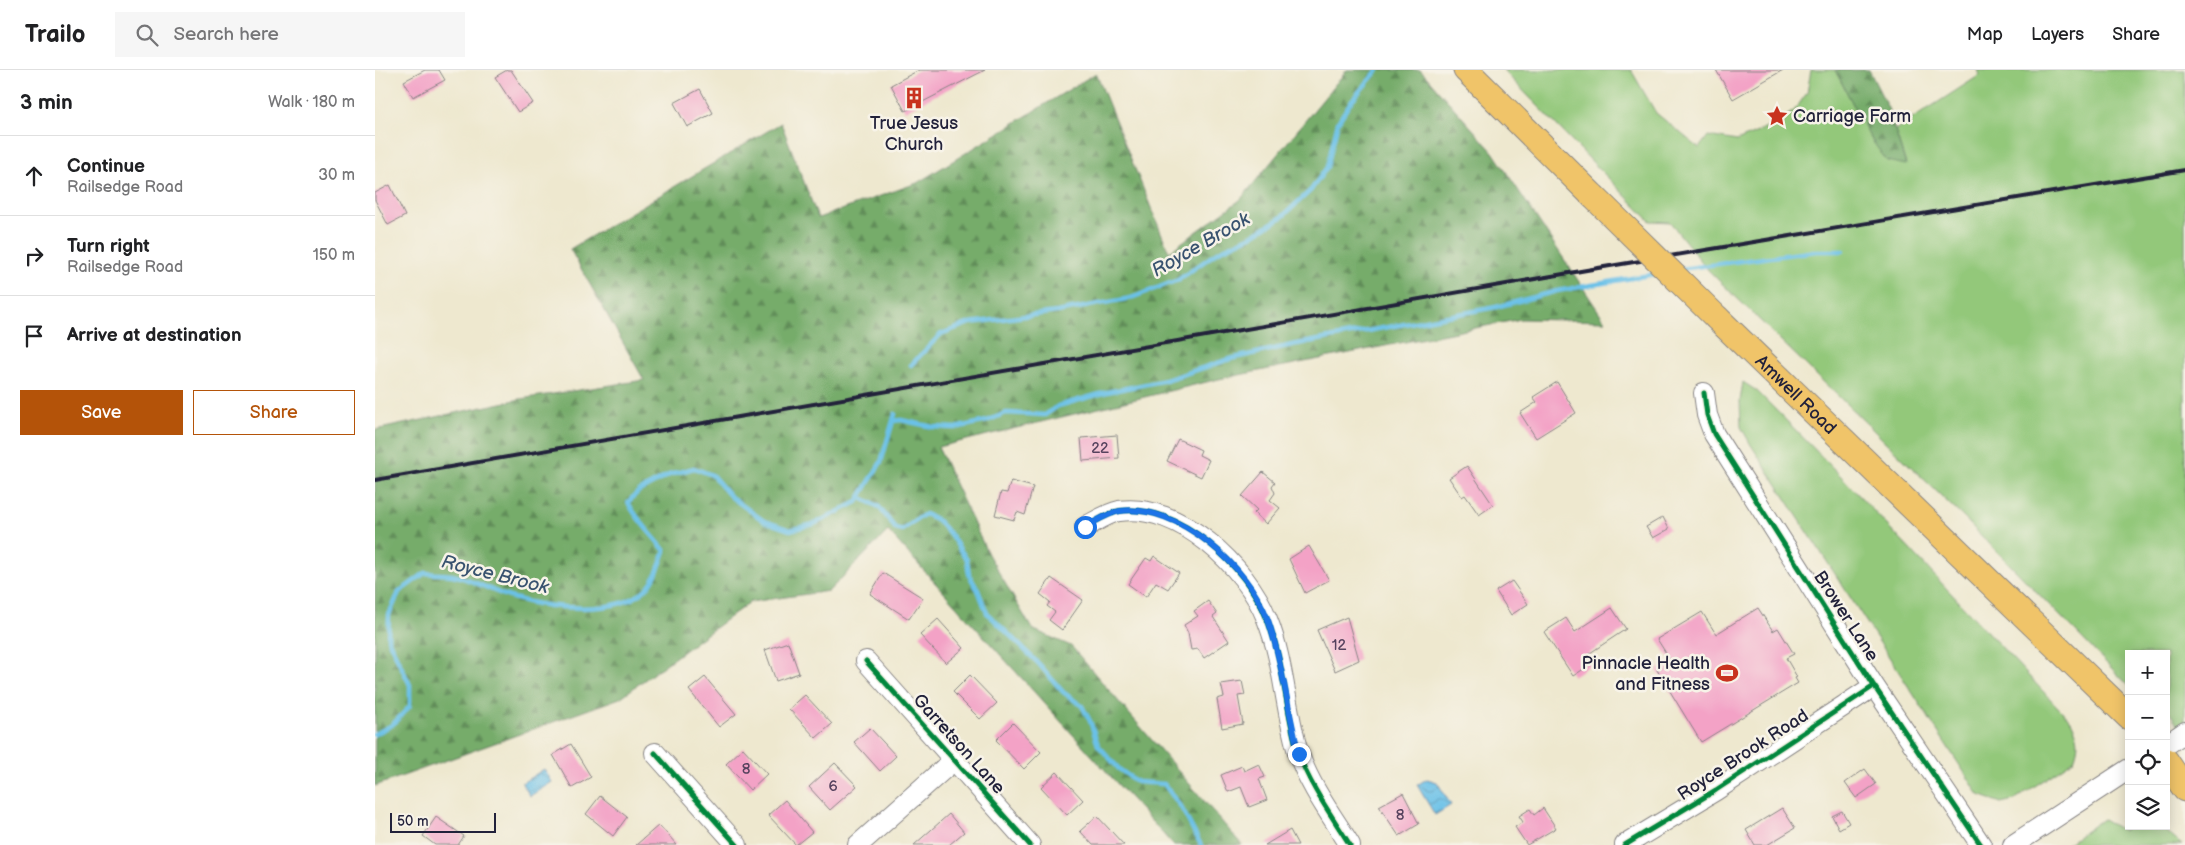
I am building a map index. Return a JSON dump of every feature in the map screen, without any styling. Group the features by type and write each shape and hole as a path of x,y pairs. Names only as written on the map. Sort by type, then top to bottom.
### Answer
{"main road":[{"name":"Amwell Road","path":"1466,70 1717,318 2125,713"},
{"path":"2170,767 2185,789"}],"street":[{"name":"Brower Lane","path":"1704,393 1707,415 1714,434 1874,686 1981,845"},
{"path":"1085,527 1118,511 1143,511 1166,518 1191,531 1216,549 1234,567 1252,590 1267,618 1276,646 1299,754 1311,781 1350,845"},
{"name":"Garretson Lane","path":"866,661 1031,845"},
{"name":"Royce Brook Road","path":"1625,845 1716,790 1874,686"},
{"path":"2170,742 2185,732"},
{"path":"655,753 737,845"},
{"path":"858,845 955,759"},
{"path":"2013,845 2125,772"}],"green space":[{"path":"1347,70 1420,70 1493,152 1605,321 1521,319 1219,379 938,447 988,554 1032,629 1071,646 1242,845 1173,845 888,531 829,591 750,602 620,698 375,786 375,430 520,399 644,380 570,249 781,123 818,218 917,183 1096,73 1169,252 1240,200"},
{"path":"1503,70 1631,70 1656,113 1699,148 1708,136 1737,141 1769,127 1794,111 1807,93 1811,70 1835,70 1873,142 1906,164 1895,130 1980,75 1978,70 2185,70 2185,734 2170,713 2170,650 2125,650 2125,682 1965,519 1709,271 1670,222 1650,221"},
{"path":"1835,70 1869,70 1888,108 1906,165 1887,161 1873,142"},
{"path":"1743,382 1757,391 1838,473 2071,721 2078,740 2074,760 2014,800 2001,803 1979,795 1751,445 1741,427 1740,401"},
{"path":"2103,819 2123,831 2164,830 2182,845 2066,845"}],"water":[{"path":"544,769 552,782 530,796 522,783"},
{"path":"1427,779 1437,782 1451,805 1435,815 1417,785"}],"building":[{"path":"425,70 439,70 445,80 413,97 404,81"},
{"path":"507,70 511,70 533,103 518,112 495,77"},
{"name":"True Jesus Church","path":"919,70 985,70 905,111 891,85"},
{"path":"1716,70 1783,70 1733,99"},
{"path":"700,89 713,113 687,127 674,103"},
{"path":"390,185 405,216 388,225 375,200 375,193"},
{"path":"1557,382 1576,413 1536,438 1520,413 1537,402 1533,397"},
{"path":"1117,435 1119,458 1083,461 1081,438"},
{"path":"1178,439 1201,450 1199,455 1209,460 1201,477 1167,461"},
{"path":"1467,466 1493,505 1479,515 1465,495 1462,497 1449,478"},
{"path":"1263,472 1275,482 1272,486 1275,493 1270,500 1280,508 1266,524 1254,513 1257,510 1242,496"},
{"path":"1011,481 1033,487 1025,515 1017,512 1014,520 995,515 1001,492 1007,493"},
{"path":"1663,517 1669,529 1653,538 1646,527"},
{"path":"1309,546 1329,580 1305,593 1289,559"},
{"path":"1154,556 1179,573 1168,589 1156,582 1146,597 1128,584 1146,558 1151,561"},
{"path":"883,573 923,598 909,619 870,594"},
{"path":"1051,578 1083,600 1062,630 1049,620 1055,612 1047,606 1050,602 1040,594"},
{"path":"1512,581 1528,604 1511,615 1496,591"},
{"path":"1208,601 1217,614 1213,617 1229,641 1204,658 1198,649 1191,650 1188,633 1184,625 1198,616 1194,611"},
{"path":"1612,608 1626,629 1587,655 1593,663 1573,676 1544,632 1566,618 1575,632"},
{"name":"Pinnacle Health and Fitness","path":"1758,608 1773,631 1778,628 1794,654 1786,658 1797,677 1795,678 1798,683 1701,742 1657,670 1671,661 1657,639 1702,612 1716,634"},
{"path":"1347,617 1359,660 1335,671 1317,630"},
{"path":"938,619 964,648 946,663 920,635"},
{"path":"788,642 799,673 776,681 765,650"},
{"path":"970,675 997,703 980,719 953,692"},
{"path":"705,677 736,714 719,727 689,690"},
{"path":"1242,681 1245,695 1238,696 1243,724 1222,728 1217,699 1224,697 1221,684"},
{"path":"805,695 832,724 816,738 789,709"},
{"path":"1013,723 1041,752 1024,769 996,740"},
{"path":"870,728 896,756 880,771 854,742"},
{"path":"571,744 591,777 572,788 553,755"},
{"path":"743,748 767,774 750,790 726,764"},
{"path":"835,763 857,786 830,810 809,787"},
{"path":"1259,764 1265,777 1259,779 1267,800 1249,807 1241,787 1228,792 1221,775 1242,766 1244,771"},
{"path":"1865,769 1876,784 1856,798 1845,783"},
{"path":"1057,772 1083,800 1067,815 1041,787"},
{"path":"1403,793 1419,824 1399,836 1379,806"},
{"path":"600,796 627,817 613,836 586,814"},
{"path":"785,800 812,832 796,845 768,815"},
{"path":"1543,808 1556,828 1527,845 1515,827 1523,822 1519,816 1530,809 1534,815"},
{"path":"1782,808 1795,828 1767,845 1755,845 1746,830"},
{"path":"1842,811 1849,823 1839,829 1832,816"},
{"path":"949,814 964,832 949,845 914,845"},
{"path":"1097,816 1124,845 1093,845 1080,831"},
{"path":"436,817 464,836 458,845 435,845 423,836"},
{"path":"659,825 677,845 636,845"},
{"path":"1290,830 1298,845 1265,845"}],"waterway":[{"name":"Royce Brook","path":"911,365 941,334 970,323 1057,312 1131,298 1178,280 1219,251 1251,236 1282,217 1311,190 1327,167 1338,122 1352,100 1378,70"},
{"path":"1680,269 1816,251 1843,251"},
{"path":"893,421 901,420 933,427 955,428 987,421 1006,413 1045,415 1058,406 1107,392 1166,380 1230,359 1292,345 1496,307 1557,291 1661,273"},
{"name":"Royce Brook","path":"375,734 392,725 410,706 410,685 388,639 389,615 399,592 425,573 460,577 505,595 544,605 582,608 619,604 634,598 646,589 655,576 665,551 640,522 628,502 639,491 669,475 694,468 712,475 731,497 764,521 790,530 814,524 857,502 881,462 895,414"},
{"path":"860,497 879,507 895,528 902,530 925,514 936,519 950,534 967,560 969,575 978,590 987,613 1039,664 1063,692 1082,706 1090,721 1098,745 1119,769 1137,782 1164,784 1182,809 1201,845"}],"railway":[{"path":"375,480 1604,267 2185,170"}],"cycle path":[{"path":"1704,393 1707,415 1714,434 1874,686 1981,845"},
{"path":"1085,527 1119,511 1142,511 1165,517 1187,528 1208,542 1244,579 1257,599 1273,635 1298,752 1321,800 1350,845"},
{"path":"866,661 1030,845"},
{"path":"1625,845 1716,790 1874,686"},
{"path":"655,753 737,845"}],"place":[{"name":"True Jesus Church","path":"914,98"},
{"name":"Carriage Farm","path":"1777,116"},
{"name":"Pinnacle Health and Fitness","path":"1727,673"}],"route":[{"path":"1085,527 1118,511 1143,511 1166,518 1191,531 1216,549 1234,567 1252,590 1267,618 1276,646 1291,726 1299,754"}]}
